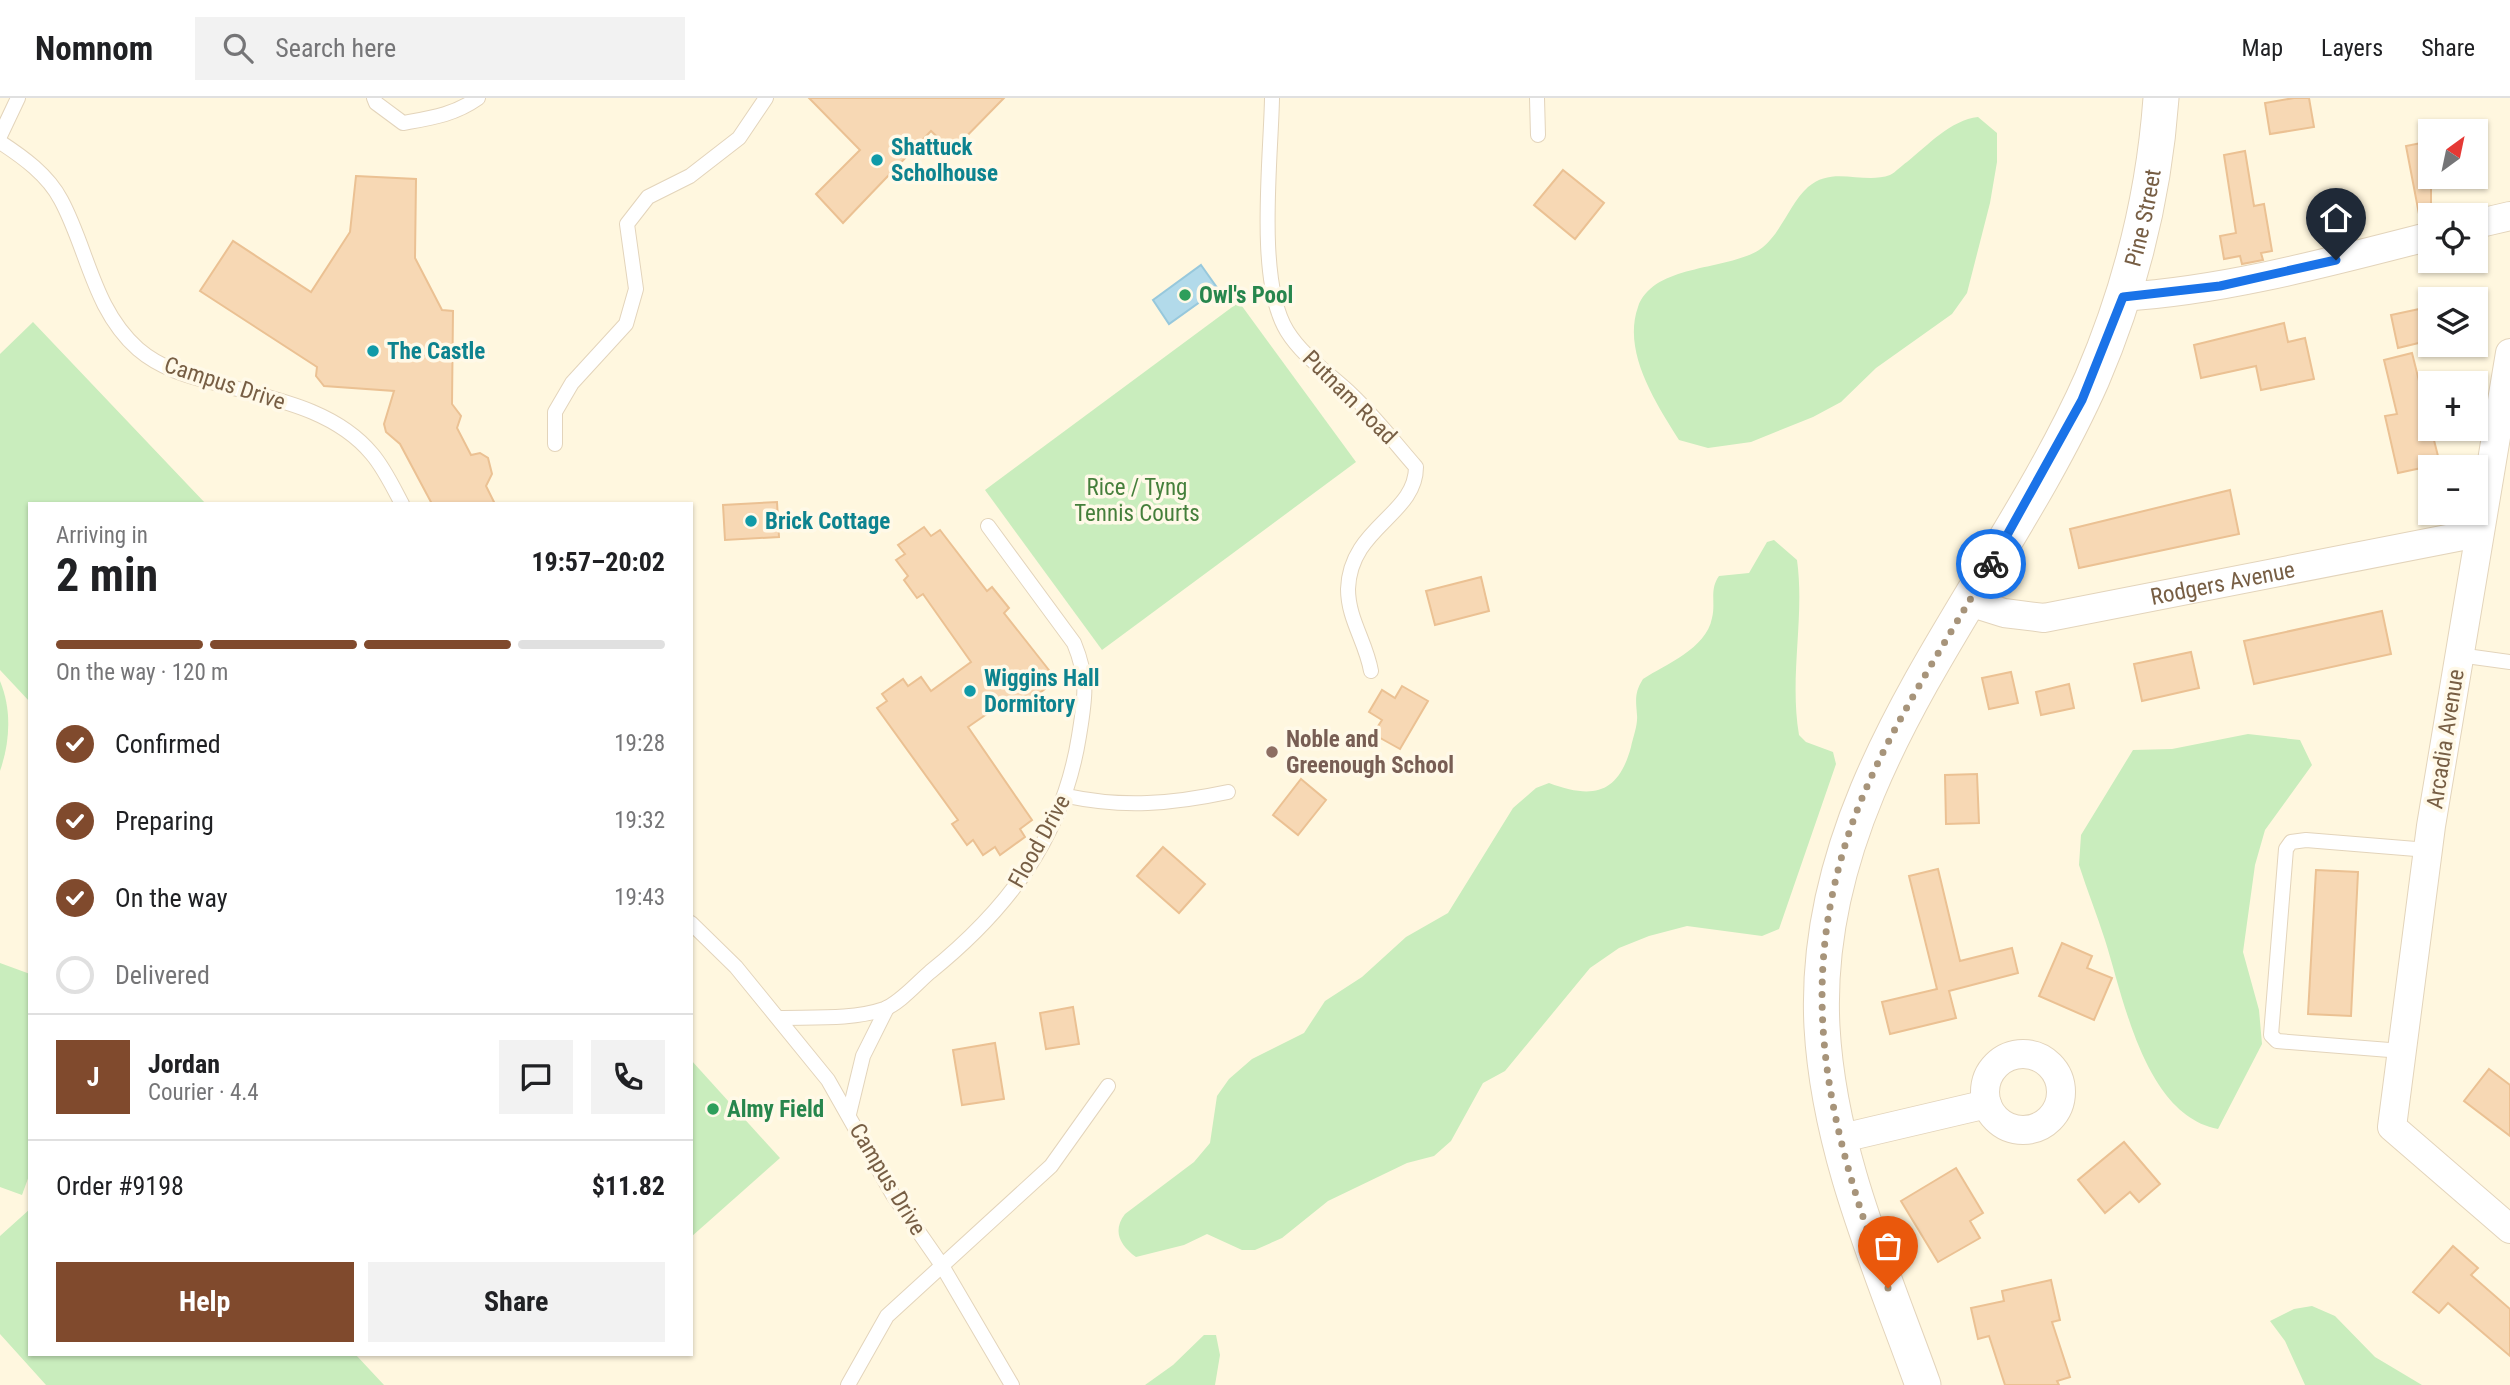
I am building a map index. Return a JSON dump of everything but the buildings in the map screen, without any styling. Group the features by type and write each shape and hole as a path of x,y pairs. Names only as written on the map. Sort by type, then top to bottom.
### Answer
{"street":[{"name":"Pine Street","path":"1923,1385 1851,1186 1829,1096 1822,1025 1826,946 1839,866 1852,826 1883,755 2092,380 2123,297 2148,207 2161,98"},
{"path":"2488,222 2510,216"},
{"path":"2123,297 2174,293 2264,277 2418,239"},
{"name":"Arcadia Avenue","path":"2510,353 2478,533 2428,850 2392,1128 2510,1229"},
{"name":"Rodgers Avenue","path":"1969,602 2015,615 2044,618 2478,533"},
{"path":"1839,1139 1987,1104"}],"lane":[{"path":"0,136 18,98"},
{"path":"374,98 376,103 403,123 463,109 478,98"},
{"path":"555,444 555,412 572,383 626,324 636,289 627,224 648,197 690,176 738,138 766,98"},
{"name":"Putnam Road","path":"1272,98 1268,276 1278,316 1309,357 1354,396 1416,467 1416,480 1410,492 1357,550 1351,565 1349,612 1368,655 1371,671"},
{"path":"1537,98 1538,135"},
{"name":"Campus Drive","path":"0,142 23,157 61,199 108,314 138,349 181,374 301,407 326,419 351,434 372,454 401,502"},
{"name":"Flood Drive","path":"849,1114 863,1056 887,1008 994,915 1045,840 1067,796 1085,700 1087,682 1083,663 1074,643 988,526"},
{"path":"2459,656 2510,662"},
{"path":"1067,796 1097,802 1147,805 1228,792"},
{"path":"2402,1051 2277,1041 2271,1035 2287,849 2291,842 2306,840 2428,850"},
{"name":"Campus Drive","path":"693,925 736,967 806,1049 849,1114 893,1195 941,1264 1012,1385"},
{"path":"779,1018 833,1016 887,1008"},
{"path":"848,1385 887,1316 1051,1166 1108,1086"}],"green space":[{"path":"1978,117 1997,133 1997,162 1990,203 1967,293 1952,314 1876,368 1841,402 1813,417 1751,442 1708,448 1679,440 1652,394 1634,342 1638,307 1646,293 1658,283 1674,276 1745,257 1759,250 1773,236 1801,194 1818,181 1838,176 1869,178 1890,175 1949,128"},
{"name":"Rice / Tyng Tennis Courts","path":"1239,302 1356,462 1102,650 985,490"},
{"path":"33,322 204,502 28,502 28,700 0,670 0,354"},
{"path":"1774,540 1797,560 1799,604 1796,713 1799,735 1806,742 1833,752 1836,764 1779,929 1762,936 1687,926 1649,936 1619,948 1590,968 1505,1071 1483,1083 1451,1141 1434,1156 1407,1163 1328,1201 1282,1238 1255,1250 1242,1250 1207,1234 1184,1245 1136,1257 1130,1252 1120,1237 1121,1220 1125,1214 1194,1162 1210,1143 1217,1096 1229,1079 1252,1059 1304,1033 1325,1001 1362,977 1406,937 1448,913 1513,808 1536,788 1549,783 1578,791 1590,791 1611,784 1626,763 1631,747 1637,723 1637,693 1643,679 1684,654 1702,638 1712,618 1713,591 1719,576 1749,573 1767,542"},
{"path":"0,681 8,726 0,771"},
{"path":"2248,734 2300,740 2312,765 2265,830 2255,865 2243,952 2259,1010 2262,1044 2218,1129 2193,1119 2172,1102 2155,1079 2141,1052 2079,865 2081,835 2133,750 2172,749"},
{"path":"0,963 28,973 28,1178 22,1195 0,1187"},
{"name":"Almy Field","path":"693,1062 780,1158 693,1235"},
{"path":"28,1211 28,1356 357,1356 384,1385 46,1385 0,1334 0,1236"},
{"path":"2312,1306 2335,1316 2375,1357 2422,1385 2305,1385 2285,1341 2270,1321 2294,1309"},
{"path":"1204,1335 1216,1335 1220,1355 1215,1385 1145,1385 1173,1365"}],"water":[{"name":"Owl's Pool","path":"1201,265 1218,289 1169,324 1153,300"}],"way so far":[{"path":"1888,1288 1851,1186 1829,1096 1822,1025 1831,904 1839,866 1852,826 1888,745 1991,564"}],"place":[{"name":"Shattuck Scholhouse","path":"877,160"},
{"name":"Owl's Pool","path":"1185,295"},
{"name":"The Castle","path":"373,351"},
{"name":"Brick Cottage","path":"751,521"},
{"name":"Wiggins Hall Dormitory","path":"970,691"},
{"name":"Noble and Greenough School","path":"1272,752"},
{"name":"Almy Field","path":"713,1109"}],"route":[{"path":"1991,564 2092,380 2123,297 2220,286 2336,260"}]}
